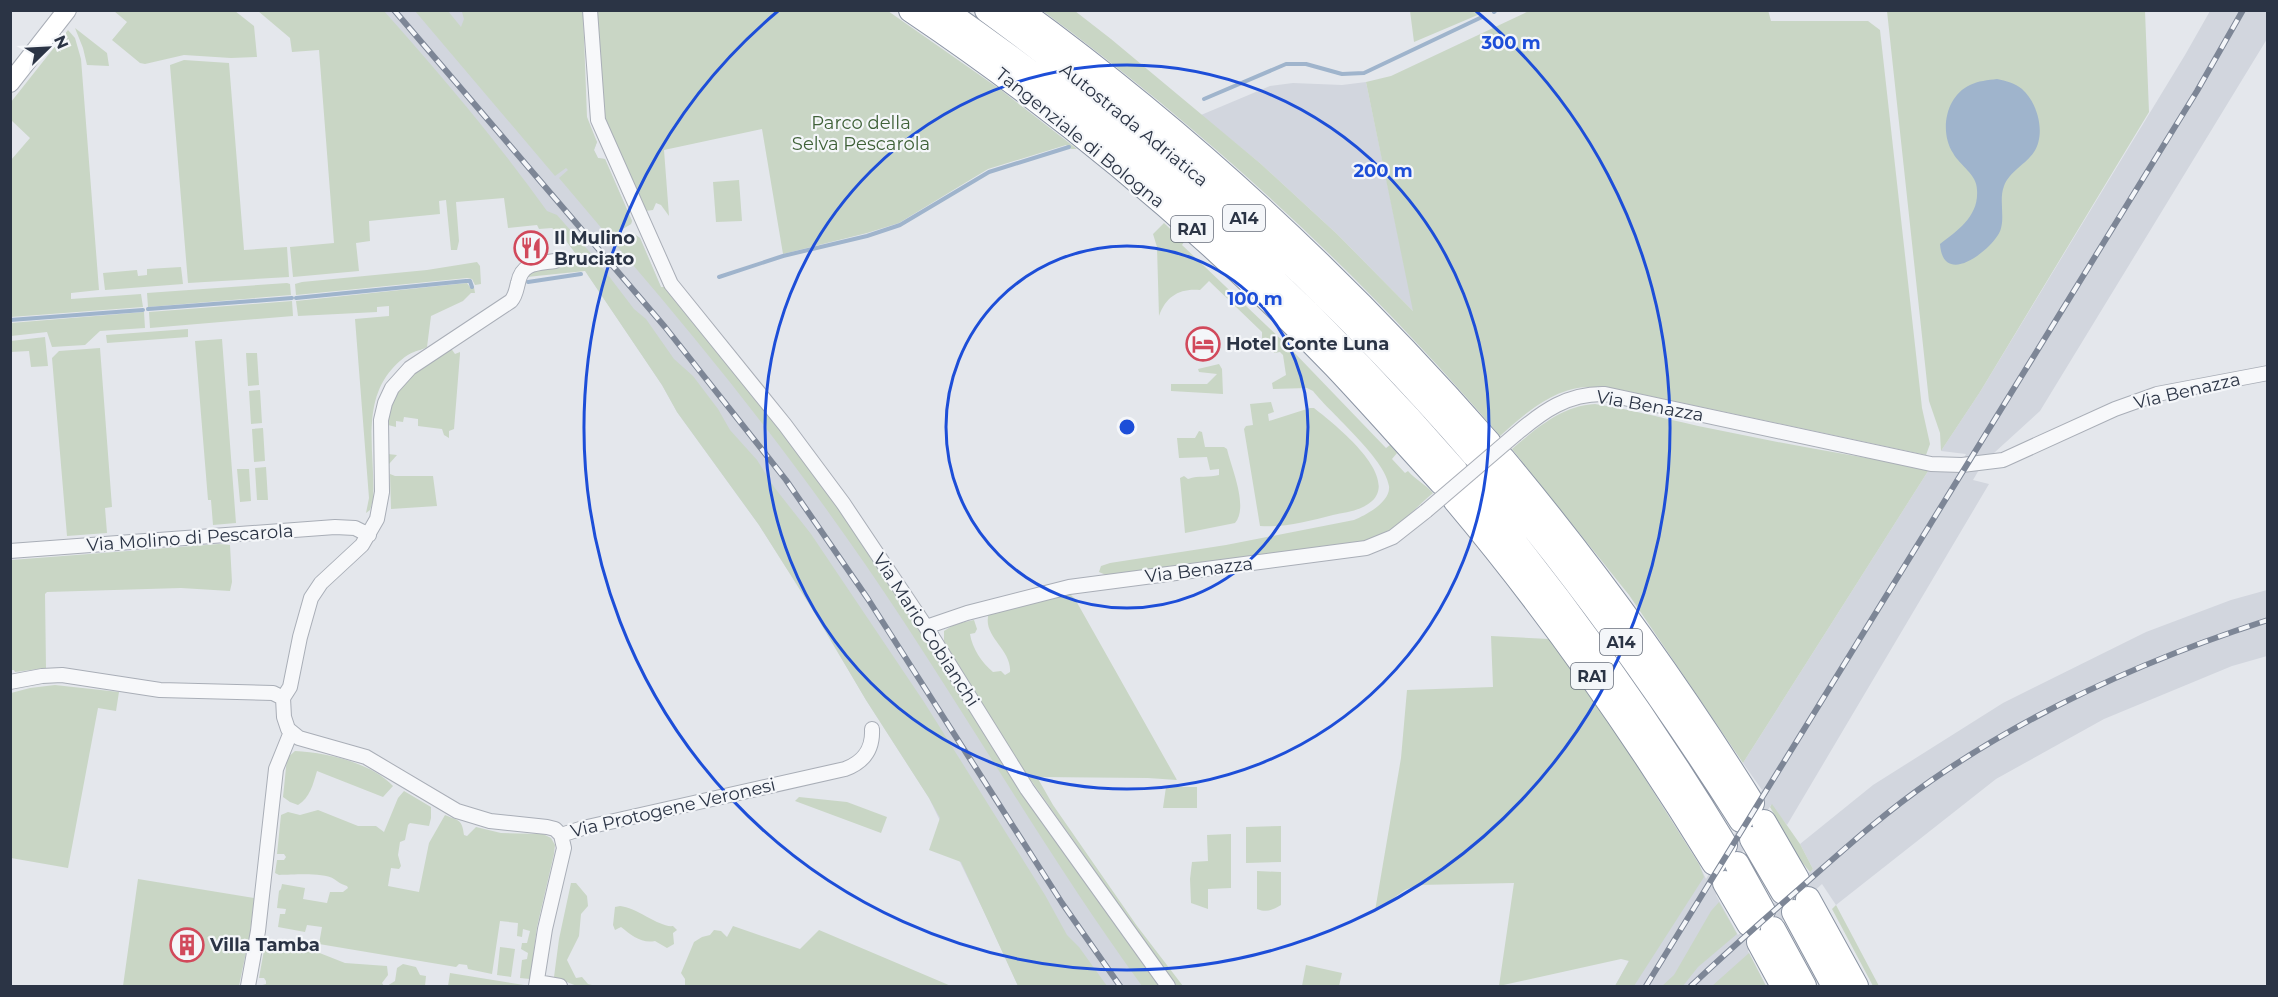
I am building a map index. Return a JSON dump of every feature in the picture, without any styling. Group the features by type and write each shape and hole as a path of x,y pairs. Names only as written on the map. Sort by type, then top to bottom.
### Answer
{"highway":[{"name":"Tangenziale di Bologna","path":"911,10 998,72 1076,132 1198,235 1333,364 1472,471 1572,544 1702,724 1752,821 1796,896 1856,987"},
{"name":"Autostrada Adriatica","path":"944,10 1085,114 1218,226 1472,471"},
{"name":"Autostrada Adriatica","path":"987,10 1105,99 1191,171 1261,233 1366,335 1472,471 1669,755 1725,864 1761,926 1804,987"},
{"name":"Tangenziale di Bologna","path":"1020,10 1146,108 1262,209 1376,320 1472,471"},
{"path":"1796,896 1834,987"},
{"path":"1761,926 1783,987"}],"main road":[{"path":"10,83 67,10"}],"street":[{"name":"Via Mario Cobianchi","path":"590,10 598,120 671,284 817,467 884,562 1027,789 1167,987"},
{"path":"248,987 258,931 276,769 291,732 284,720 283,698 290,687 311,598 318,585 353,555 369,535 377,519 381,502 381,420 385,403 392,388 402,375 416,363 511,301 516,293 523,269 555,261"},
{"name":"Via Benazza","path":"926,627 1069,587 1360,549 1393,537 1539,415 1560,403 1582,396 1605,394 1931,464 1987,464 2003,460 2115,409 2157,394 2268,373"},
{"name":"Via Molino di Pescarola","path":"10,551 334,527 355,528 369,535"},
{"path":"10,682 62,675 152,689 273,693 283,698"},
{"name":"Via Protogene Veronesi","path":"291,732 309,742 360,755 468,816 506,824 547,827 555,829 561,835 594,825 845,770 859,762 871,748 872,729"},
{"path":"560,987 537,984 545,929 564,848 561,835"}],"shaded area":[{"path":"343,11 579,11 585,122 597,142 594,150 598,158 605,159 632,221 631,224 609,237 615,244 633,233 640,238 661,287 665,287 737,376 1037,813 1160,986 1018,986 929,798 759,525 677,412 662,385 588,275 578,255"},
{"path":"2210,11 2267,11 2267,39 2040,411 1983,463 1973,480 1989,484 1787,825 1771,805 1716,895 1738,935 1813,869 1800,844 1873,785 2003,703 2146,632 2231,600 2267,590 2267,656 2232,666 2104,719 1996,779 1836,905 1822,884 1748,951 1766,986 1615,986 1633,953 1699,864 1706,879 1762,790 1743,763 1930,468 1957,470 1966,454 1941,451 1980,392"},
{"path":"1366,82 1414,312 1337,234 1261,164 1201,115 1270,86 1293,83 1342,85"}],"green space":[{"path":"1768,10 1771,21 1868,21 1880,30 1922,408 1930,444 1926,455 1622,390 1597,387 1580,388 1554,396 1520,418 1500,436 1395,320 1284,210 1166,107 1043,11 1075,11 1111,39 1261,164 1337,234 1413,311 1366,82 1391,76 1529,11"},
{"path":"114,11 235,11 254,26 257,57 184,55 145,64 140,63 112,40 127,22"},
{"path":"258,11 384,11 405,35 488,134 547,211 557,215 595,258 634,309 646,319 674,359 693,376 718,409 730,430 757,460 774,487 811,534 924,702 1045,895 1067,935 1079,947 1107,986 1018,986 961,862 929,850 940,818 929,798 759,525 677,412 662,385 585,271 527,277 539,270 581,261 564,238 552,228 539,229 537,225 508,228 504,198 456,202 459,241 457,250 451,250 446,200 439,201 440,214 369,221 370,241 356,243 359,271 293,277 290,247 334,243 319,50 292,52 290,38"},
{"path":"415,11 448,11 461,27 464,19 462,12 583,11 587,117 597,142 594,150 598,158 605,159 632,221 631,224 609,237 559,178 568,170 566,168 555,176"},
{"name":"Parco della Selva Pescarola","path":"596,11 888,11 1001,90 1077,149 1071,149 1066,145 988,169 899,223 783,254 762,129 664,150 669,216 661,205 656,203 653,210 645,211 620,152 613,142 604,116"},
{"path":"1410,11 1480,11 1480,14 1414,42"},
{"path":"1887,11 2145,11 2149,112 1980,392 1941,451 1940,433 1929,401"},
{"path":"75,28 107,53 109,66 87,65"},
{"path":"68,30 75,38 81,59 99,290 71,293 71,299 141,294 143,307 11,317 11,160 30,138 11,120 11,102"},
{"path":"184,60 229,63 244,250 287,247 289,277 188,283 170,65"},
{"path":"739,180 742,221 716,222 713,182"},
{"path":"1164,223 1184,242 1182,245 1286,344 1386,448 1390,445 1397,453 1392,459 1405,473 1408,471 1433,493 1402,522 1376,538 1364,542 1106,575 1099,572 1101,566 1110,563 1226,545 1354,520 1377,507 1389,492 1385,475 1378,463 1313,391 1307,388 1273,389 1272,383 1286,375 1283,355 1280,352 1274,353 1273,349 1268,350 1262,341 1262,332 1209,281 1200,290 1186,290 1170,298 1159,316 1157,247 1153,234"},
{"path":"633,233 640,238 661,287 665,287 788,439 846,518 1037,813 1160,986 1142,986 1080,897 904,622 837,524 729,381 615,244"},
{"path":"477,262 480,266 481,284 475,285 472,279 467,278 296,295 295,284 302,282 427,270"},
{"path":"181,267 183,284 105,290 103,273 137,270 138,276 147,275 147,269"},
{"path":"467,283 470,287 474,287 475,293 471,293 463,301 431,316 427,347 402,359 382,383 373,415 373,500 370,510 366,513 369,498 355,319 389,316 389,306 377,307 377,312 298,316 296,301"},
{"path":"290,284 291,295 148,307 147,293"},
{"path":"292,301 293,316 150,328 149,312"},
{"path":"144,312 145,328 100,331 85,345 52,347 47,332 11,336 11,323"},
{"path":"188,329 188,337 107,343 106,335"},
{"path":"45,337 48,366 31,367 29,351 11,352 11,341"},
{"path":"222,339 236,523 213,525 211,500 208,500 195,341"},
{"path":"450,347 455,354 460,352 454,429 449,431 449,438 444,435 442,429 418,426 418,419 404,417 403,422 396,421 396,427 388,425 388,454 397,455 389,464 386,443 387,420 398,389 410,375"},
{"path":"100,348 112,507 105,508 107,533 67,536 52,358 59,351"},
{"path":"246,353 257,353 259,385 248,386"},
{"path":"1219,364 1222,369 1223,394 1171,391 1171,384 1207,384 1217,374 1199,372 1198,369"},
{"path":"260,390 262,423 251,424 249,391"},
{"path":"1271,402 1274,412 1268,414 1269,421 1314,408 1348,437 1371,464 1377,478 1378,490 1372,501 1353,511 1306,522 1260,526 1244,429 1246,426 1253,425 1250,404"},
{"path":"1595,404 1767,440 1930,468 1743,763 1629,595 1512,449 1550,419 1571,409"},
{"path":"263,428 265,461 254,462 252,429"},
{"path":"1199,431 1202,432 1205,447 1227,449 1240,497 1239,516 1235,523 1185,533 1180,478 1219,475 1219,469 1210,470 1207,457 1179,458 1177,438 1195,438"},
{"path":"266,467 268,500 257,500 255,468"},
{"path":"237,469 249,469 251,501 240,502"},
{"path":"390,474 433,476 437,506 391,509"},
{"path":"230,545 232,582 230,591 181,588 47,592 45,594 46,668 15,672 11,670 11,560"},
{"path":"1071,595 1075,599 1177,780 1037,777 1053,805 1137,926 1183,986 1177,986 1170,977 1023,769 944,643 944,631 955,624 974,620 977,629 975,633 970,634 975,650 993,672 1001,671 1005,675 1010,672 1009,664 989,629 989,613"},
{"path":"1491,636 1549,639 1620,739 1699,864 1704,877 1634,986 1615,986 1629,961 1621,959 1499,986 1514,883 1418,885 1405,890 1375,911 1401,758 1407,690 1493,687"},
{"path":"55,685 119,692 116,711 98,708 68,868 11,858 11,693"},
{"path":"295,751 334,756 361,765 393,786 383,797 317,771 308,795 298,805 283,797 287,758"},
{"path":"1166,787 1197,787 1197,808 1163,808"},
{"path":"404,791 431,807 431,818 429,826 410,823 408,825 405,840 400,842 398,855 401,866 399,869 391,868 388,886 419,892 429,843 445,815 459,821 464,835 467,836 476,827 501,833 543,834 551,838 555,845 554,854 537,927 530,979 520,978 522,960 527,959 528,953 521,949 522,943 527,943 530,931 523,929 522,937 517,936 518,923 500,921 492,974 468,969 467,965 459,964 456,967 319,944 322,927 307,925 305,932 278,927 280,914 285,914 286,909 277,908 282,884 305,888 303,899 327,903 330,892 343,892 348,888 322,875 279,875 275,873 277,860 284,860 286,857 284,854 277,854 281,815 288,812 300,815 318,810 358,826 376,826 384,832 398,798"},
{"path":"799,797 847,802 887,817 881,833 795,801"},
{"path":"1772,804 1800,844 1813,869 1810,872 1801,861 1770,807"},
{"path":"1281,826 1281,862 1246,863 1246,827"},
{"path":"1231,834 1231,888 1208,889 1208,909 1191,903 1192,862 1208,861 1207,835"},
{"path":"1257,871 1281,872 1281,905 1264,911 1257,909"},
{"path":"138,879 254,898 250,933 239,986 123,986"},
{"path":"571,883 576,883 587,896 588,906 581,914 579,936 567,960 576,978 582,977 588,984 596,986 577,986 554,977 559,939"},
{"path":"1719,902 1737,934 1698,967 1683,986 1662,986 1674,975 1711,911"},
{"path":"1836,905 1879,986 1873,986 1832,909"},
{"path":"620,906 661,924 673,926 677,930 673,933 674,944 667,948 655,941 650,942 637,938 621,927 615,930 613,925 615,907"},
{"path":"733,926 800,949 819,930 951,986 685,986 685,979 681,973 694,942 710,935 714,930 721,931 727,937"},
{"path":"268,946 312,950 345,963 387,966 388,975 382,983 384,986 259,986 266,984 264,978 259,978 264,950"},
{"path":"500,947 515,949 511,977 497,975"},
{"path":"1749,953 1766,986 1712,986"},
{"path":"403,964 416,967 420,975 426,976 425,986 387,986 395,981 397,968"},
{"path":"1306,965 1342,973 1339,986 1302,986"},
{"path":"450,973 524,985 527,986 448,986"}],"water":[{"path":"1997,79 2010,82 2028,95 2036,110 2040,128 2038,145 2031,156 2006,181 2002,192 2002,224 1998,235 1975,257 1957,265 1949,263 1943,256 1940,244 1960,228 1971,215 1977,199 1977,190 1974,179 1956,158 1949,144 1946,135 1947,115 1955,97 1962,90 1976,83"}],"waterway":[{"path":"1204,99 1286,64 1306,64 1342,74 1364,73 1482,17"},
{"path":"719,277 783,256 867,236 900,225 989,172 1069,147"},
{"path":"528,282 581,274"},
{"path":"296,298 466,281 470,281 472,287"},
{"path":"148,309 292,298"},
{"path":"10,320 143,310"}],"railway":[{"path":"394,10 665,327 786,480 868,599 1062,903 1120,986"},
{"path":"1646,986 2197,91 2243,10"},
{"path":"1691,986 1864,833 1914,793 1971,754 2011,730 2094,688 2180,651 2268,620"}],"place":[{"name":"Il Mulino Bruciato","path":"531,248"},
{"name":"Hotel Conte Luna","path":"1203,344"},
{"name":"Villa Tamba","path":"187,945"}]}
